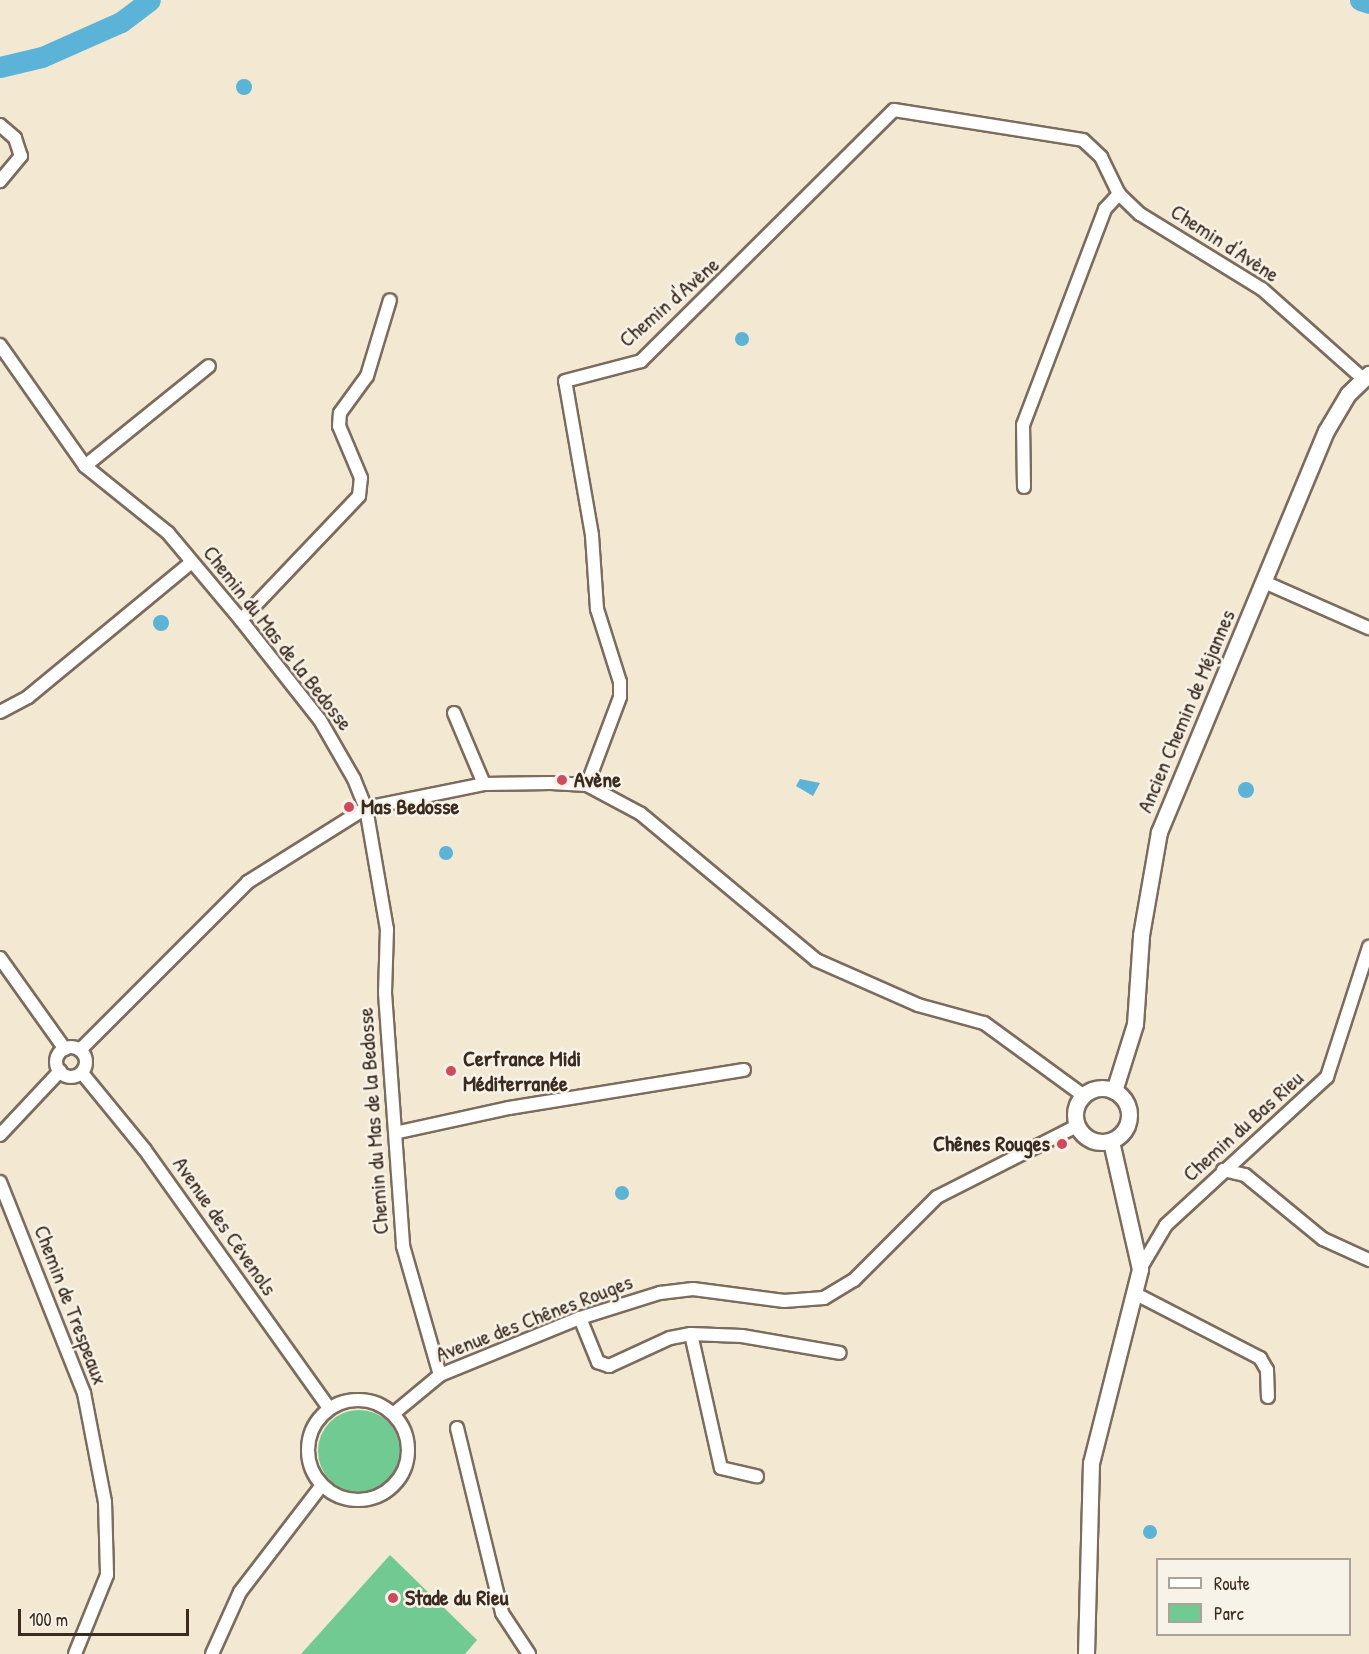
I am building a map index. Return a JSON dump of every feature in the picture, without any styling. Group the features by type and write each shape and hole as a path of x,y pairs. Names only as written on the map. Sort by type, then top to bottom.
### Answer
{"street":[{"name":"Chemin d'Avène","path":"587,785 620,697 620,682 597,609 592,535 565,381 640,362 894,110 1083,140 1101,157 1119,194 1140,214 1262,289 1365,376"},
{"path":"0,125 15,138 21,156 0,181"},
{"path":"1024,487 1023,426 1105,209 1119,194"},
{"path":"241,620 359,496 361,478 339,426 340,413 367,376 390,300"},
{"name":"Chemin du Mas de la Bedosse","path":"0,345 85,466 168,532 241,620 320,720 366,808 387,929 385,993 399,1132 403,1246 440,1375"},
{"path":"85,466 209,366"},
{"name":"Ancien Chemin de Méjannes","path":"1114,1091 1135,1024 1141,935 1159,832 1326,431 1365,376"},
{"path":"0,712 28,697 192,562"},
{"path":"1264,582 1369,628"},
{"path":"454,713 484,784"},
{"path":"65,1049 80,1050 248,882 366,808 484,784 587,785 684,846 816,960 918,1005 984,1023 1084,1095"},
{"name":"Chemin du Bas Rieu","path":"1140,1269 1166,1225 1223,1170 1327,1077 1369,947"},
{"path":"0,958 65,1049"},
{"path":"65,1049 57,1061 60,1071 68,1077 82,1072 86,1063 80,1050"},
{"path":"399,1132 509,1108 744,1070"},
{"path":"0,1135 60,1071"},
{"name":"Avenue des Cévenols","path":"82,1072 145,1150 329,1408"},
{"path":"1098,1089 1114,1091 1130,1112 1125,1130 1111,1141 1095,1142 1077,1126 1076,1110 1084,1095 1098,1089"},
{"name":"Avenue des Chênes Rouges","path":"393,1414 440,1375 580,1318 660,1293 693,1289 784,1300 824,1298 854,1280 937,1197 1077,1126"},
{"path":"1086,1654 1091,1463 1136,1294 1140,1269 1111,1141"},
{"path":"1223,1170 1245,1175 1323,1239 1369,1260"},
{"name":"Chemin de Trespeaux","path":"0,1182 84,1393 105,1502 107,1575 75,1654"},
{"path":"1136,1294 1260,1358 1267,1370 1268,1397"},
{"path":"580,1318 598,1362 609,1366 670,1338 691,1334 742,1336 840,1353"},
{"path":"691,1334 721,1468 757,1476"},
{"path":"362,1399 393,1414 405,1434 407,1457 393,1485 373,1497 350,1500 322,1485 309,1464 308,1439 329,1408 362,1399"},
{"path":"457,1428 499,1603 529,1654"},
{"path":"212,1654 240,1592 322,1485"}],"green space":[{"path":"359,1410 375,1413 388,1422 397,1435 400,1451 397,1467 388,1480 375,1489 359,1492 343,1489 330,1480 321,1467 318,1451 321,1435 330,1422 343,1413"},
{"name":"Stade du Rieu","path":"390,1555 477,1640 465,1654 301,1654"}],"water":[{"path":"244,79 252,87 244,95 236,87"},
{"path":"742,332 747,334 749,339 747,344 742,346 737,344 735,339 737,334"},
{"path":"161,615 167,617 169,623 167,629 161,631 155,629 153,623 155,617"},
{"path":"800,779 820,783 813,796 796,786"},
{"path":"1246,782 1254,790 1246,798 1238,790"},
{"path":"443,846 449,846 453,853 449,860 443,860 439,856 439,850"},
{"path":"622,1186 627,1188 629,1193 627,1198 622,1200 617,1198 615,1193 617,1188"},
{"path":"1147,1525 1153,1525 1157,1532 1153,1539 1147,1539 1143,1535 1143,1529"}],"waterway":[{"path":"0,67 42,57 121,22 150,0"},
{"path":"1360,0 1369,3"}],"place":[{"name":"Avène","path":"562,780"},
{"name":"Mas Bedosse","path":"349,807"},
{"name":"Cerfrance Midi Méditerranée","path":"451,1071"},
{"name":"Chênes Rouges","path":"1062,1144"},
{"name":"Stade du Rieu","path":"393,1598"}]}
